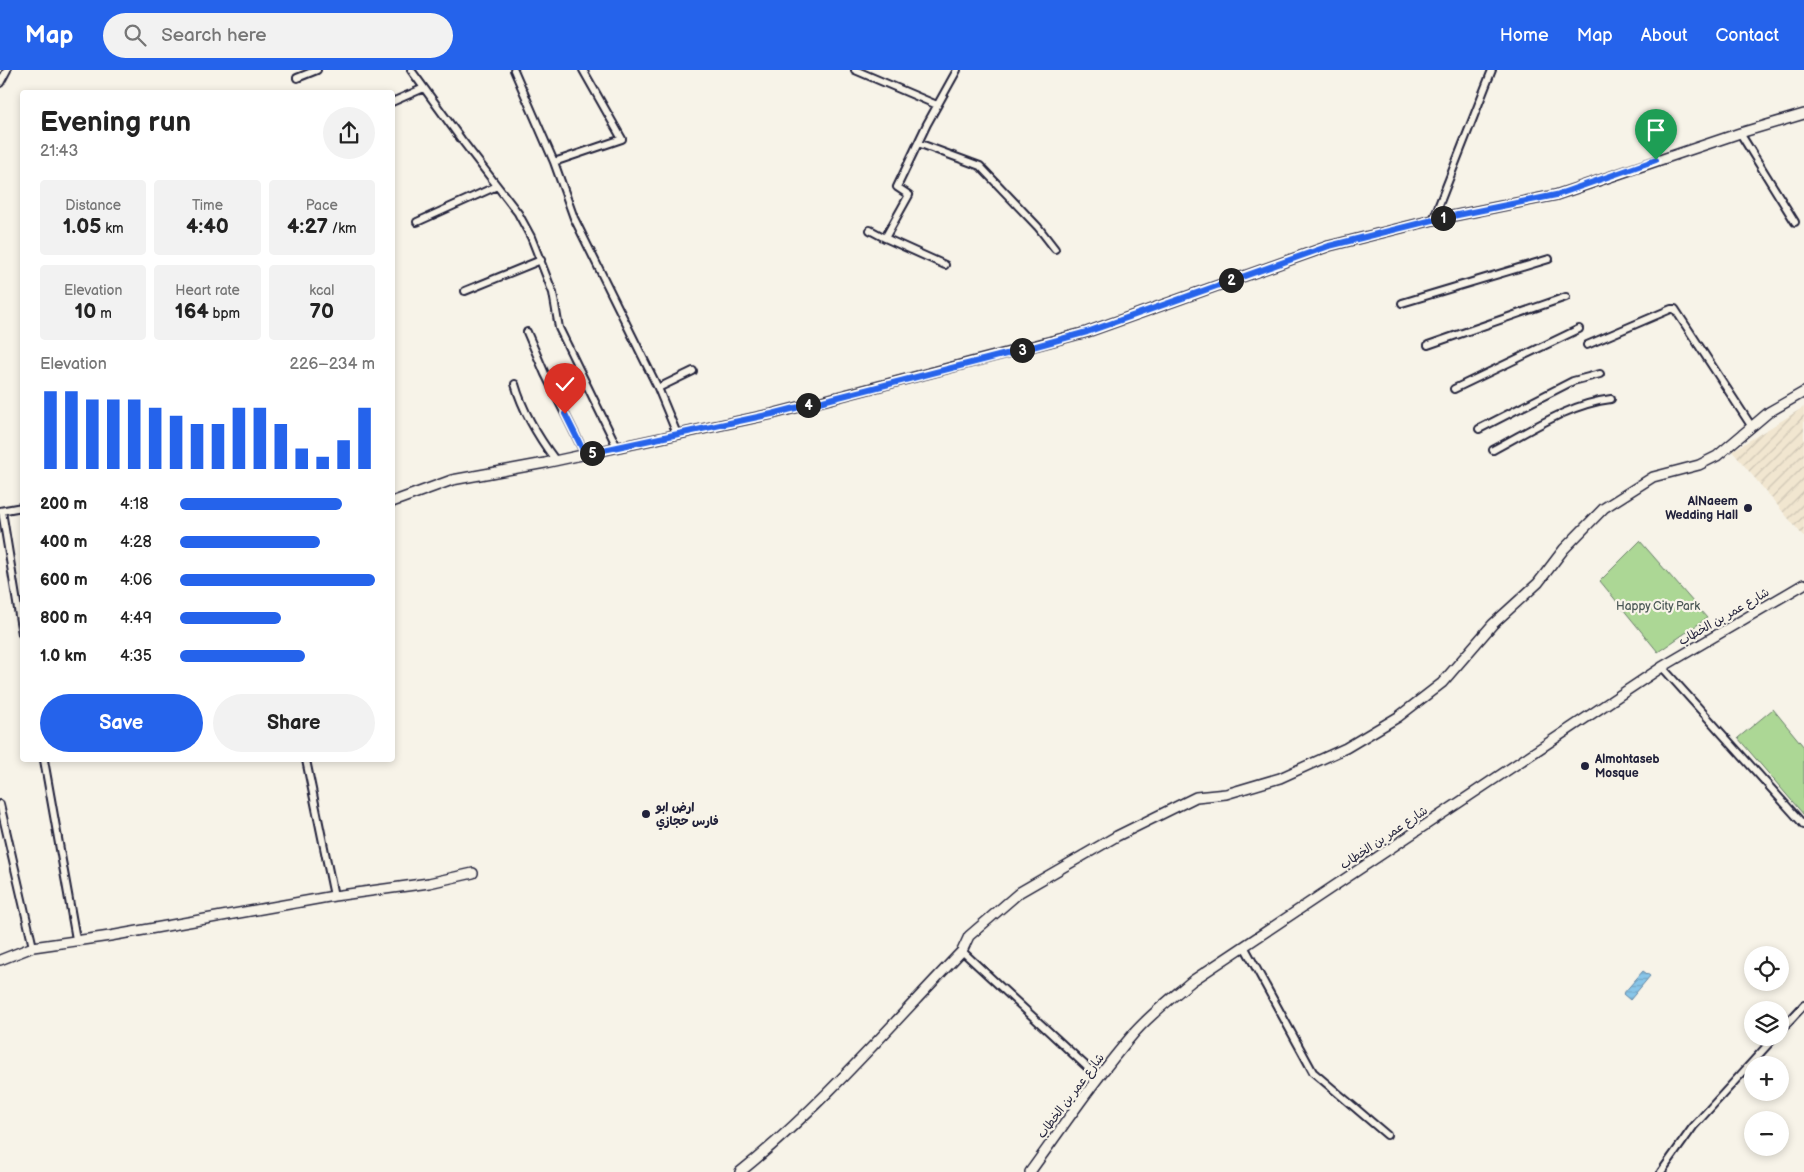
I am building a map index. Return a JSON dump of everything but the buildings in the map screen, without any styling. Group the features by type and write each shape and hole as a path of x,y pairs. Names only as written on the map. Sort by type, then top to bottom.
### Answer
{"street":[{"path":"0,83 7,70"},
{"path":"298,78 317,70"},
{"path":"411,70 518,213 531,237 553,293 559,328 617,447"},
{"path":"514,70 554,162 578,226 658,388 678,434"},
{"path":"554,162 622,139 583,70"},
{"path":"855,70 937,105"},
{"path":"885,238 908,196 897,187 937,105 957,70"},
{"path":"1433,220 1492,70"},
{"path":"395,101 424,88"},
{"path":"395,501 452,480 556,461 772,414 1087,332 1329,246 1433,220 1556,195 1740,133 1804,114"},
{"path":"1740,133 1795,222"},
{"path":"918,143 980,166 1038,227 1055,248"},
{"path":"417,222 497,186"},
{"path":"870,230 944,265"},
{"path":"1402,303 1549,259"},
{"path":"465,291 541,260"},
{"path":"1428,345 1566,297"},
{"path":"1587,345 1671,309 1675,309 1752,427"},
{"path":"1454,389 1579,329"},
{"path":"527,332 545,374 585,454"},
{"path":"658,388 693,371"},
{"path":"1479,429 1572,381 1600,374"},
{"path":"515,384 520,403 542,442 556,461"},
{"path":"740,1172 769,1149 832,1089 962,951 969,936 1020,892 1116,836 1196,797 1226,794 1280,778 1346,748 1398,717 1442,684 1493,624 1538,583 1564,549 1604,508 1653,477 1699,464 1717,456 1769,412 1804,392"},
{"path":"1493,450 1571,409 1593,401 1611,399"},
{"path":"20,507 1,511 20,622"},
{"name":"شارع عمر بن الخطاب","path":"1030,1172 1099,1078 1136,1032 1155,1013 1192,982 1662,667 1804,584"},
{"path":"1662,667 1804,825"},
{"path":"44,762 76,940"},
{"path":"306,762 334,896"},
{"path":"0,804 33,947"},
{"path":"0,960 33,947 110,936 334,896 429,883 473,873"},
{"path":"1244,946 1313,1072 1387,1135"},
{"path":"962,951 1099,1078"},
{"path":"1789,1021 1804,1005"},
{"path":"1660,1172 1693,1127 1767,1046"}],"shaded area":[{"path":"1804,407 1804,537 1732,451"}],"green space":[{"name":"Happy City Park","path":"1640,541 1707,618 1658,652 1600,581"},
{"path":"1773,709 1804,747 1804,815 1738,738"}],"water":[{"path":"1643,971 1650,976 1630,1000 1623,994"}],"place":[{"name":"AlNaeem Wedding Hall","path":"1748,508"},
{"name":"Almohtaseb Mosque","path":"1585,766"},
{"name":"ارض ابو فارس حجازي","path":"646,814"}],"route":[{"path":"565,414 585,454 772,414 1087,332 1329,246 1433,220 1556,195 1656,160"}]}
